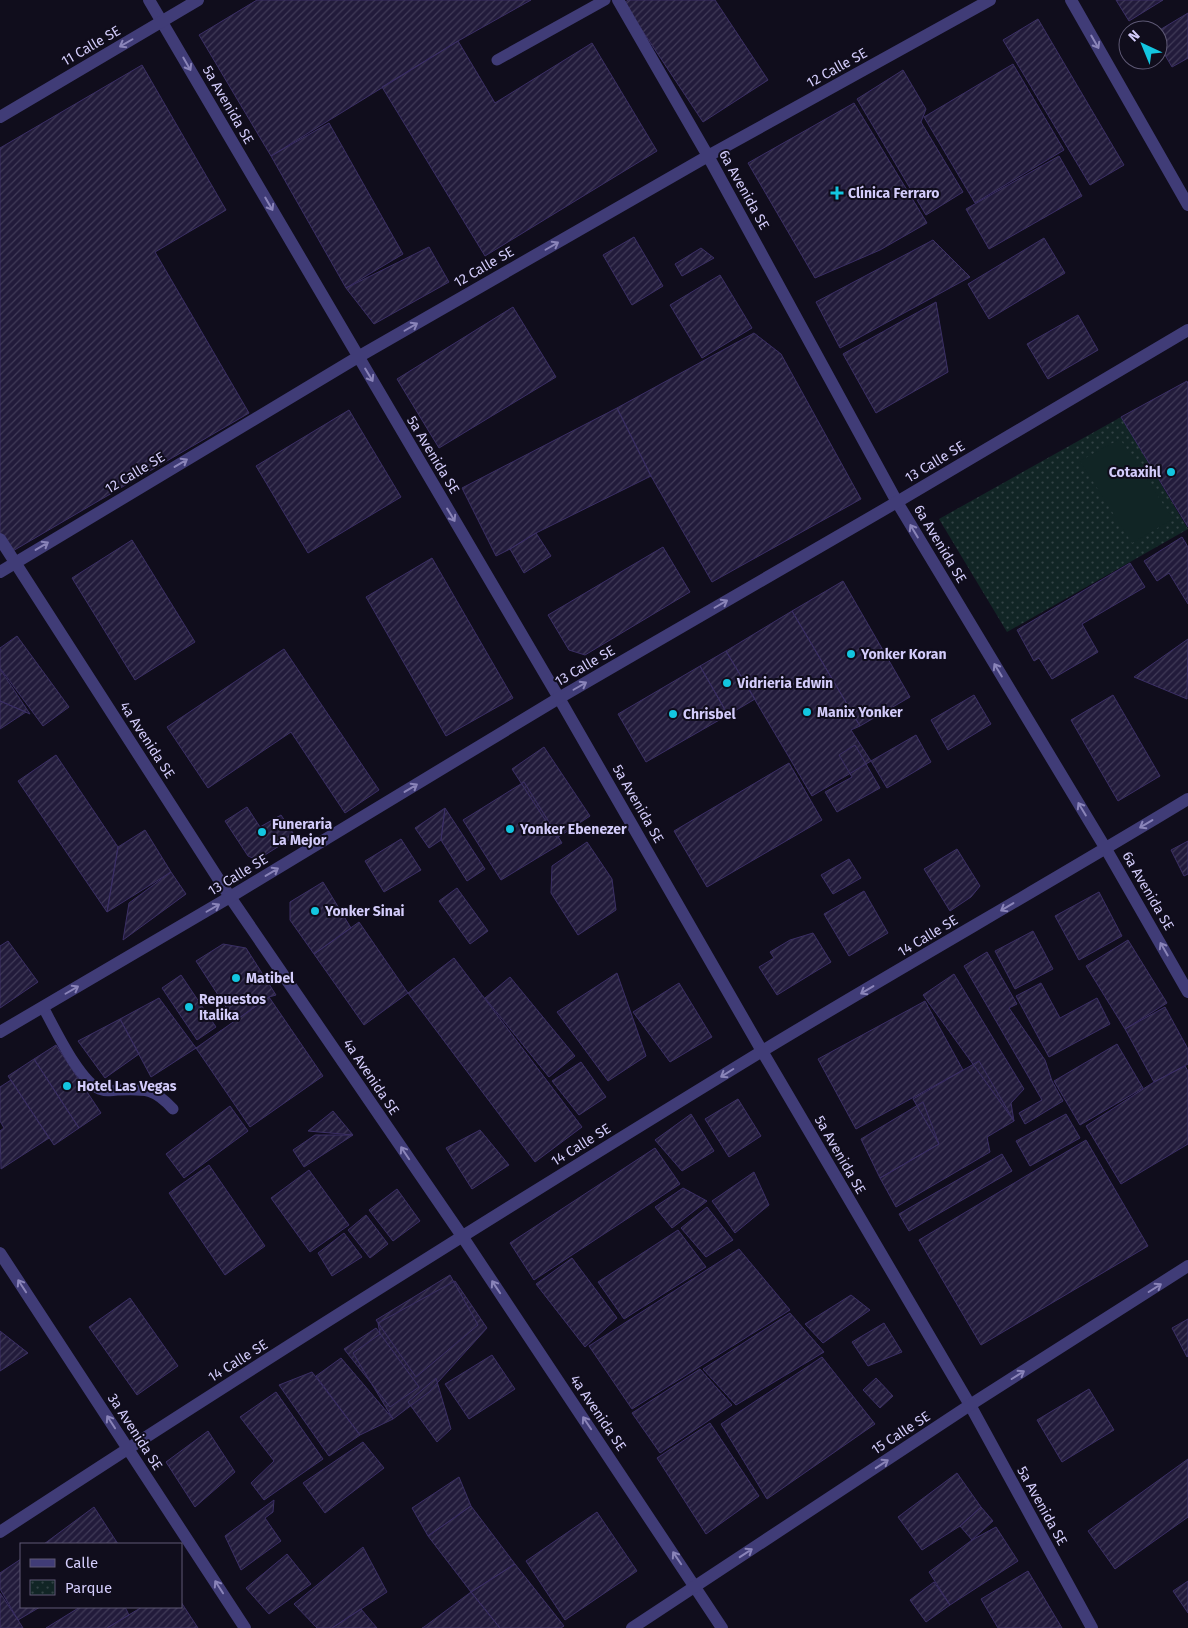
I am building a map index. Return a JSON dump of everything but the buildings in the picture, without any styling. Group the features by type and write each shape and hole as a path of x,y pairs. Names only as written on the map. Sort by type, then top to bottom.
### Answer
{"street":[{"name":"5a Avenida SE","path":"149,0 559,698 762,1051 970,1405 1092,1628"},
{"name":"11 Calle SE","path":"0,117 198,0"},
{"name":"6a Avenida SE","path":"618,0 708,156 897,502 1106,849 1188,992"},
{"name":"12 Calle SE","path":"0,572 358,357 708,156 990,0"},
{"path":"1071,0 1188,205"},
{"name":"13 Calle SE","path":"0,1032 230,898 559,698 897,502 1188,330"},
{"name":"4a Avenida SE","path":"0,539 230,898 462,1236 696,1586 722,1628"},
{"name":"14 Calle SE","path":"0,1532 128,1448 462,1236 762,1051 1188,799"},
{"name":"3a Avenida SE","path":"0,1253 245,1628"},
{"name":"15 Calle SE","path":"632,1628 970,1405 1188,1266"}],"lane":[{"path":"497,60 605,0"},
{"path":"43,1007 60,1040 89,1083 103,1090 154,1092 162,1097 173,1109"}],"green space":[{"path":"1121,417 1188,529 1007,632 939,519"},
{"path":"1120,439 1173,519 1132,543 1080,461"}],"place":[{"name":"Clínica Ferraro","path":"837,193"},
{"name":"Cotaxihl","path":"1171,472"},
{"name":"Yonker Koran","path":"851,654"},
{"name":"Vidrieria Edwin","path":"727,683"},
{"name":"Manix Yonker","path":"807,712"},
{"name":"Chrisbel","path":"673,714"},
{"name":"Yonker Ebenezer","path":"510,829"},
{"name":"Funeraria La Mejor","path":"262,832"},
{"name":"Yonker Sinai","path":"315,911"},
{"name":"Matibel","path":"236,978"},
{"name":"Repuestos Italika","path":"189,1007"},
{"name":"Hotel Las Vegas","path":"67,1086"}]}
